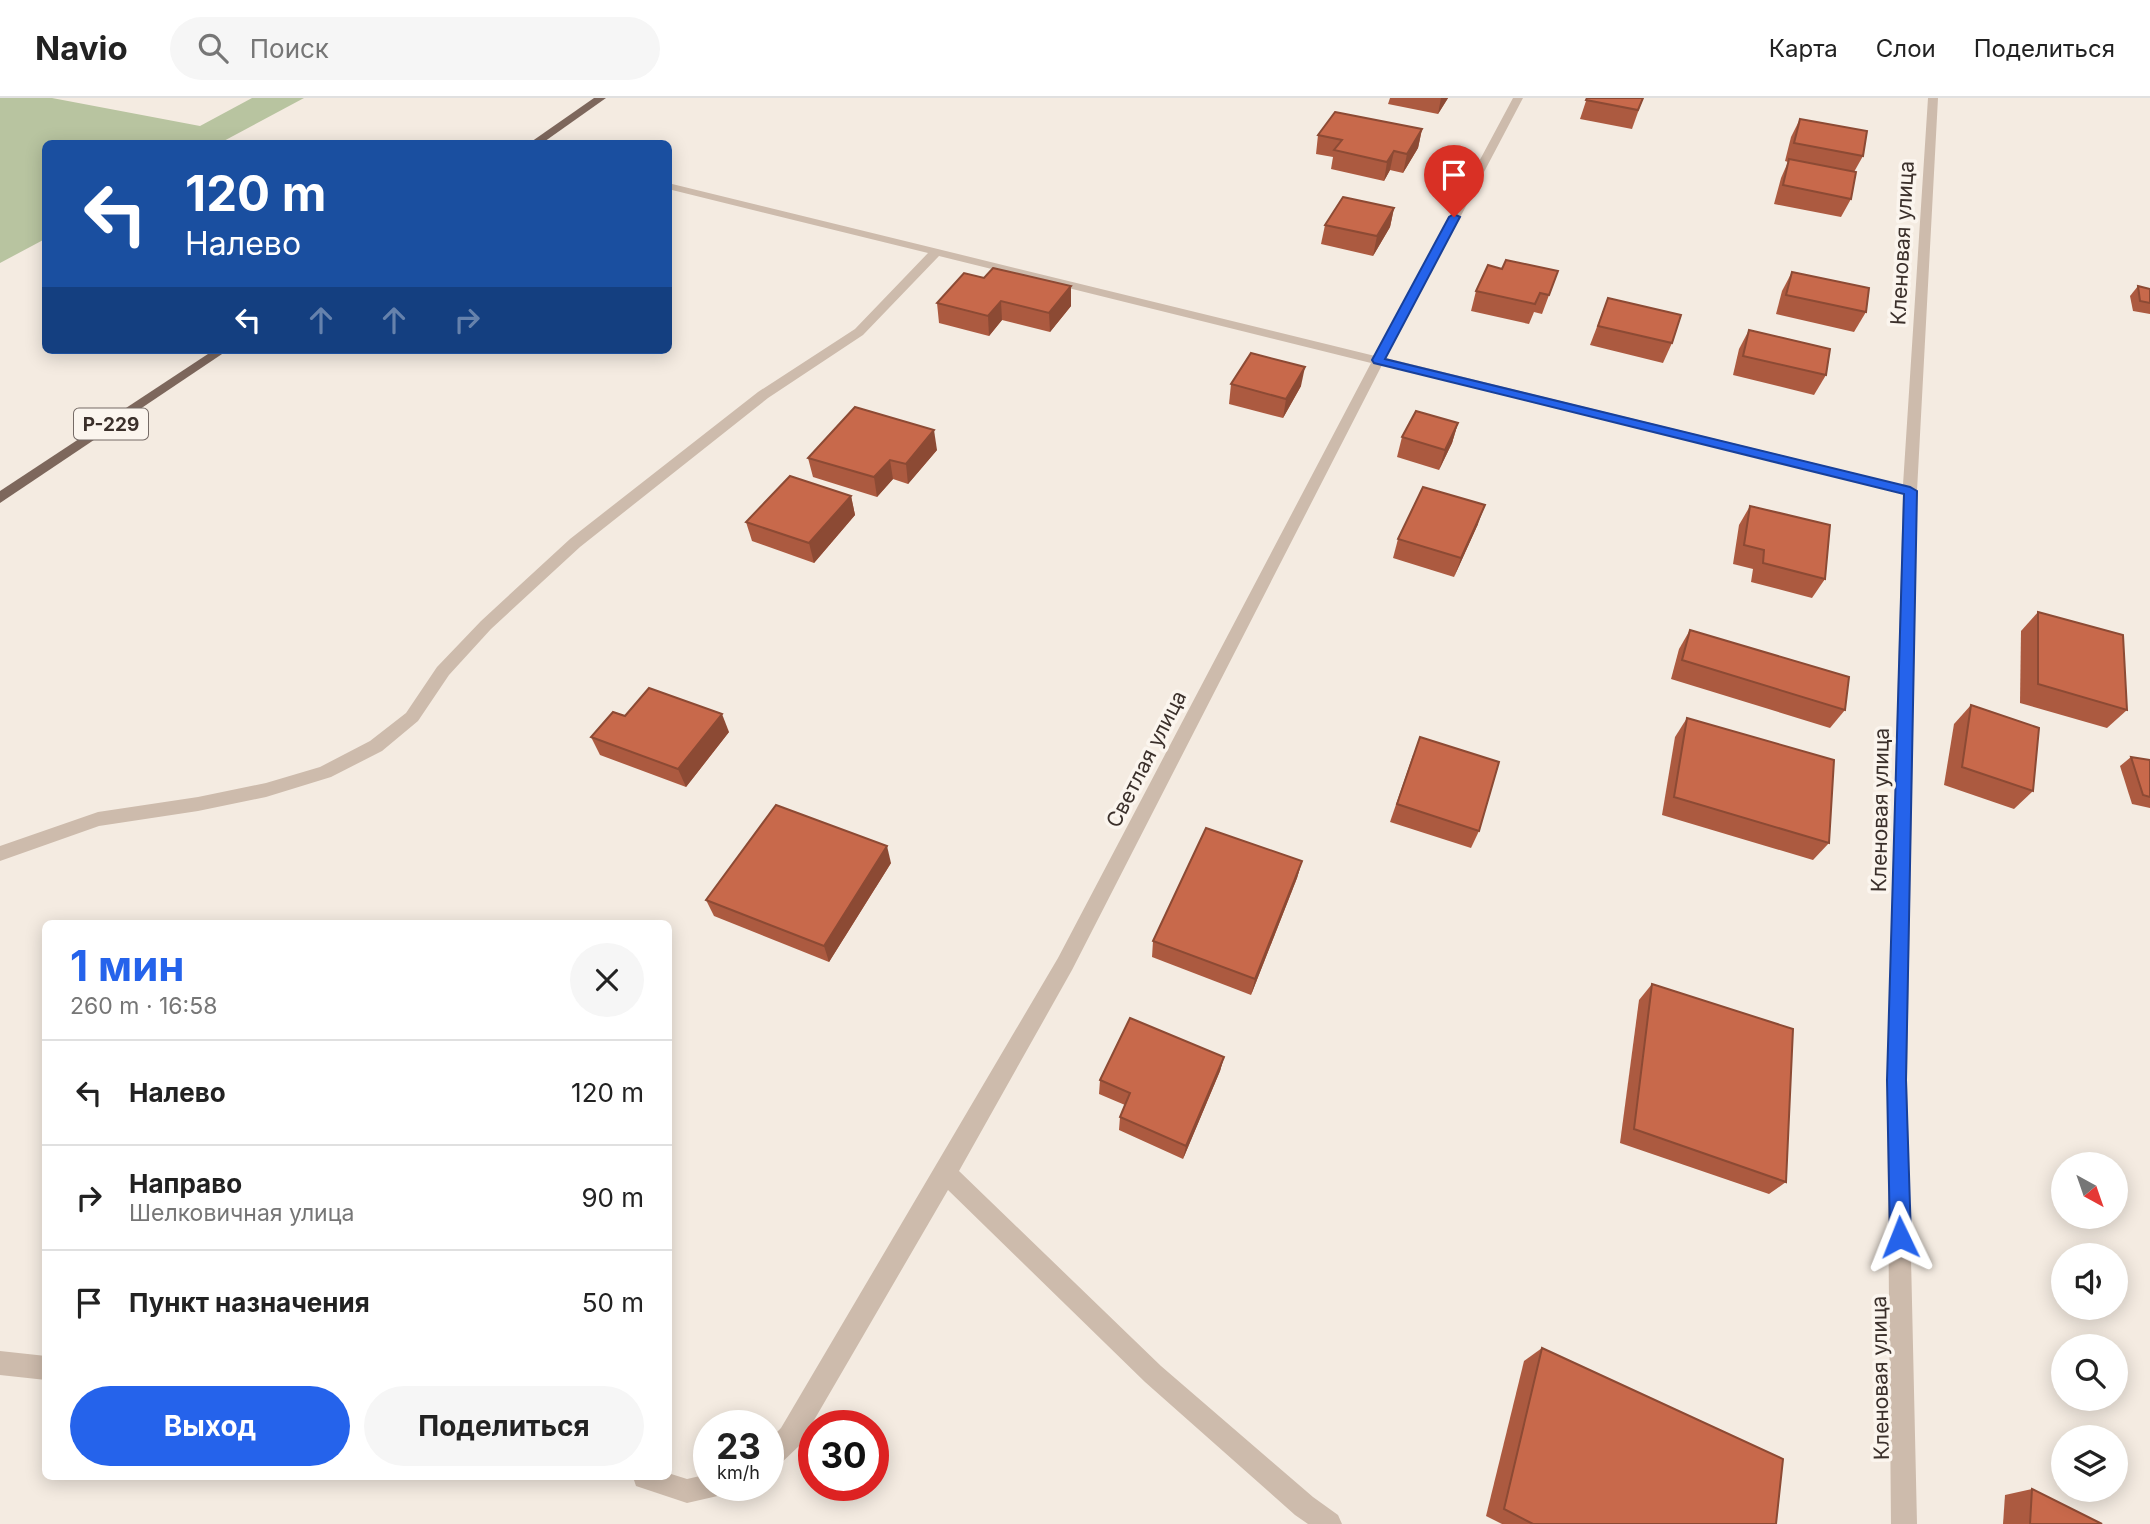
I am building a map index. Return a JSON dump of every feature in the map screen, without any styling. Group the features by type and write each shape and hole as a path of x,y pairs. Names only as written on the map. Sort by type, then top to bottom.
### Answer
{"main road":[{"path":"539,140 601,98"},
{"name":"Р-229","path":"0,498 216,354"}],"street":[{"name":"Светлая улица","path":"784,1443 790,1437 946,1173 1065,964 1378,360 1518,98"},
{"name":"Кленовая улица","path":"1904,1524 1904,1395 1896,1080 1910,491 1933,98"},
{"path":"672,187 1910,491"},
{"path":"0,854 98,819 198,804 266,790 325,772 376,746 412,718 443,671 486,625 575,543 763,395 859,332 936,252"},
{"path":"946,1173 1153,1374 1304,1506 1329,1524"},
{"path":"0,1363 42,1368"},
{"path":"654,1480 687,1491 693,1490"}],"green space":[{"path":"0,98 52,98 200,126 252,98 304,98 226,140 42,140 42,241 0,263"}],"building":[{"path":"1643,98 1638,110 1586,100"},
{"path":"1335,112 1422,129 1407,154 1394,151 1387,162 1334,150 1342,140 1318,135"},
{"path":"1800,119 1867,131 1863,156 1794,143"},
{"path":"1789,159 1856,172 1851,199 1783,185"},
{"path":"1343,197 1394,208 1377,236 1325,225"},
{"path":"1506,260 1558,271 1549,295 1540,293 1535,304 1476,291 1488,265 1502,269"},
{"path":"993,268 1071,286 1049,313 1001,301 988,316 937,303 964,273 984,278"},
{"path":"1792,272 1869,288 1866,312 1786,295"},
{"path":"2138,286 2150,289 2150,303 2140,301"},
{"path":"1608,298 1681,315 1672,343 1598,326"},
{"path":"1749,330 1830,349 1826,375 1743,356"},
{"path":"1251,353 1305,367 1286,399 1231,384"},
{"path":"855,407 934,430 906,464 890,460 874,477 808,458"},
{"path":"1416,411 1458,423 1445,450 1402,437"},
{"path":"790,476 851,496 809,543 746,522"},
{"path":"1423,487 1485,505 1461,558 1398,539"},
{"path":"1750,506 1830,525 1825,579 1763,563 1764,550 1744,545"},
{"path":"2038,612 2123,635 2127,710 2038,684"},
{"path":"1690,630 1849,677 1845,710 1682,660"},
{"path":"649,688 722,714 678,769 591,737 613,712 625,716"},
{"path":"1971,705 2039,728 2033,791 1962,767"},
{"path":"1687,718 1834,760 1829,843 1674,797"},
{"path":"1420,737 1499,762 1479,831 1397,804"},
{"path":"2131,757 2150,760 2150,797 2143,795"},
{"path":"776,805 887,846 824,946 706,900"},
{"path":"1206,828 1302,861 1255,979 1153,941"},
{"path":"1652,984 1793,1029 1786,1182 1634,1129"},
{"path":"1130,1018 1224,1057 1186,1146 1120,1117 1130,1093 1100,1080"},
{"path":"1542,1348 1783,1459 1776,1524 1533,1524 1504,1509"},
{"path":"2032,1489 2051,1498 2051,1502 2058,1502 2102,1524 2030,1524"}],"route":[{"path":"1454,217 1378,360 1910,491 1896,1080 1900,1237"}]}
